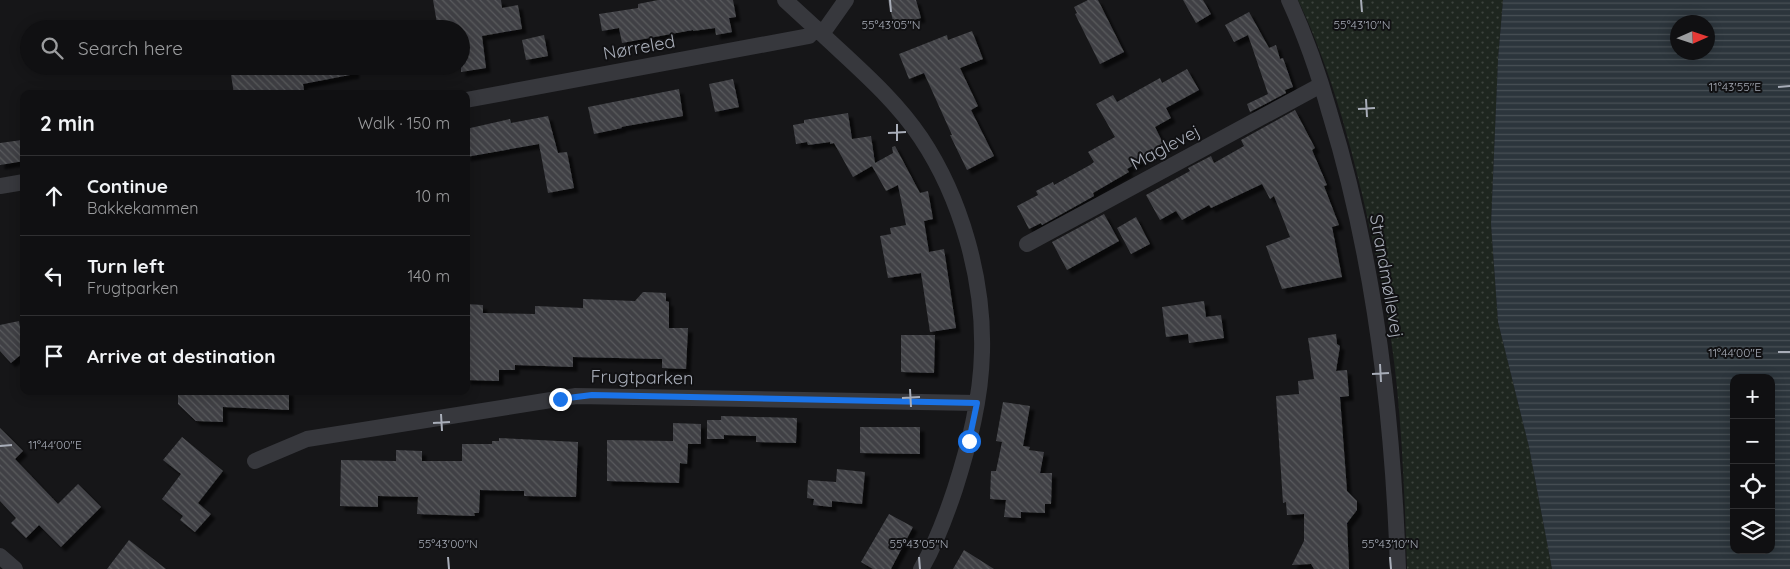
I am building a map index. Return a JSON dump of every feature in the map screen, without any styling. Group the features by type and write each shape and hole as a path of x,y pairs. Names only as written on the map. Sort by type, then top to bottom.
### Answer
{"street":[{"path":"785,0 878,86 902,111 939,167 950,190 972,262 980,307 982,353 977,403 969,441 948,510 921,569"},
{"path":"819,31 846,0"},
{"name":"Strandmøllevej","path":"1289,0 1309,47 1322,85 1347,172 1373,299 1386,391 1394,471 1398,569"},
{"name":"Nørreled","path":"470,99 809,36 819,31"},
{"name":"Maglevej","path":"1027,244 1322,85"},
{"path":"0,186 20,183"},
{"name":"Frugtparken","path":"255,461 307,439 576,396 977,403"},
{"path":"0,556 15,569"}],"shaded area":[{"path":"1298,0 1503,0 1498,59 1491,224 1498,322 1529,447 1552,569 1407,569 1404,478 1399,411 1391,340 1383,292 1363,198 1343,122 1328,72"},
{"path":"1503,0 1790,0 1790,569 1552,569 1529,447 1498,322 1491,224 1498,59"}],"building":[{"path":"433,0 501,0 502,8 518,5 522,29 482,36 486,68 470,71 470,20 436,20"},
{"path":"658,0 733,0 736,17 729,18 732,32 716,35 715,28 693,30 622,43 619,28 602,31 599,14 638,8 638,4"},
{"path":"888,0 916,0 921,18 894,25"},
{"path":"1088,0 1098,0 1124,52 1100,64 1075,14 1077,13 1074,7"},
{"path":"1183,0 1203,0 1211,14 1196,23"},
{"path":"1249,12 1269,48 1276,45 1280,59 1283,58 1293,87 1285,90 1286,93 1250,112 1247,104 1268,94 1248,35 1234,42 1225,25"},
{"path":"972,31 983,59 960,68 978,106 971,110 994,156 967,170 924,73 909,79 899,54 947,35 948,40"},
{"path":"544,35 548,56 526,60 522,40"},
{"path":"1187,69 1199,90 1166,108 1171,118 1155,127 1165,147 1127,169 1129,172 1093,193 1094,196 1042,225 1041,223 1029,229 1017,206 1038,195 1036,191 1053,182 1054,185 1090,165 1094,162 1088,152 1115,137 1096,104 1113,95 1117,102 1160,78 1162,83"},
{"path":"231,75 350,75 303,84 304,90 233,90"},
{"path":"733,79 739,107 715,112 709,84"},
{"path":"679,89 683,116 621,127 594,134 588,107"},
{"path":"1295,110 1315,148 1312,150 1327,185 1324,186 1339,225 1332,227 1342,277 1282,289 1266,246 1290,237 1274,196 1270,199 1262,184 1211,208 1209,205 1182,220 1176,211 1160,220 1146,195 1190,171 1188,168 1211,156 1214,163 1244,146 1241,140"},
{"path":"848,113 852,139 871,136 875,163 893,153 892,147 895,146 920,193 928,191 933,219 924,221 929,252 944,249 956,328 930,332 921,273 888,278 880,236 891,234 890,228 906,225 898,185 886,191 872,166 853,177 834,143 808,145 807,142 796,144 793,125 804,123 804,120"},
{"path":"548,116 558,153 567,152 574,188 548,193 539,144 470,156 470,128 510,119 511,123"},
{"path":"20,140 20,162 0,165 0,143"},
{"path":"1104,214 1119,241 1067,270 1052,242"},
{"path":"1136,217 1150,244 1131,254 1117,228"},
{"path":"643,292 666,293 666,301 669,302 669,328 688,328 686,369 662,368 662,359 573,357 573,367 515,365 515,370 499,370 499,381 470,380 470,304 483,305 483,313 535,314 535,306 583,308 583,299 635,301"},
{"path":"1204,301 1206,317 1221,315 1224,338 1189,343 1188,334 1166,337 1162,307"},
{"path":"19,321 20,355 11,363 0,351 0,325"},
{"path":"1336,334 1337,344 1340,346 1336,371 1347,370 1349,396 1340,397 1347,491 1357,501 1357,510 1347,523 1349,569 1314,569 1311,564 1292,565 1304,541 1304,514 1287,515 1286,502 1283,503 1276,396 1299,394 1298,381 1314,379 1308,338"},
{"path":"901,335 935,335 934,373 901,372"},
{"path":"178,395 289,395 289,410 223,407 223,422 196,421 178,404"},
{"path":"1003,402 1030,406 1023,446 1030,447 1029,450 1044,452 1040,473 1052,473 1051,504 1045,504 1045,513 1021,512 1021,518 1004,517 1006,500 990,499 991,471 996,471 1002,442 996,441"},
{"path":"721,416 797,418 796,443 756,442 756,436 724,435 724,439 707,439 707,420 721,420"},
{"path":"673,423 701,424 701,444 688,444 687,464 680,463 679,483 607,481 607,440 673,441"},
{"path":"860,427 920,427 920,454 860,453"},
{"path":"0,428 23,451 15,459 58,504 78,484 101,507 61,547 39,525 26,538 11,523 16,518 0,501"},
{"path":"182,437 223,471 198,503 211,514 195,532 180,520 183,516 162,499 181,474 163,460"},
{"path":"499,438 578,442 576,497 524,496 524,491 480,490 479,513 474,513 475,516 417,514 418,497 378,496 378,507 340,506 341,460 396,461 396,450 422,451 422,461 462,461 462,444 492,444 492,441 499,441"},
{"path":"837,469 865,472 862,504 832,501 832,507 813,505 814,499 807,498 808,480 836,482"},
{"path":"889,514 913,527 891,569 873,569 861,562"},
{"path":"129,540 166,569 107,569"},
{"path":"964,550 994,569 953,569"}],"route":[{"path":"560,399 592,395 977,403 969,441"}]}
